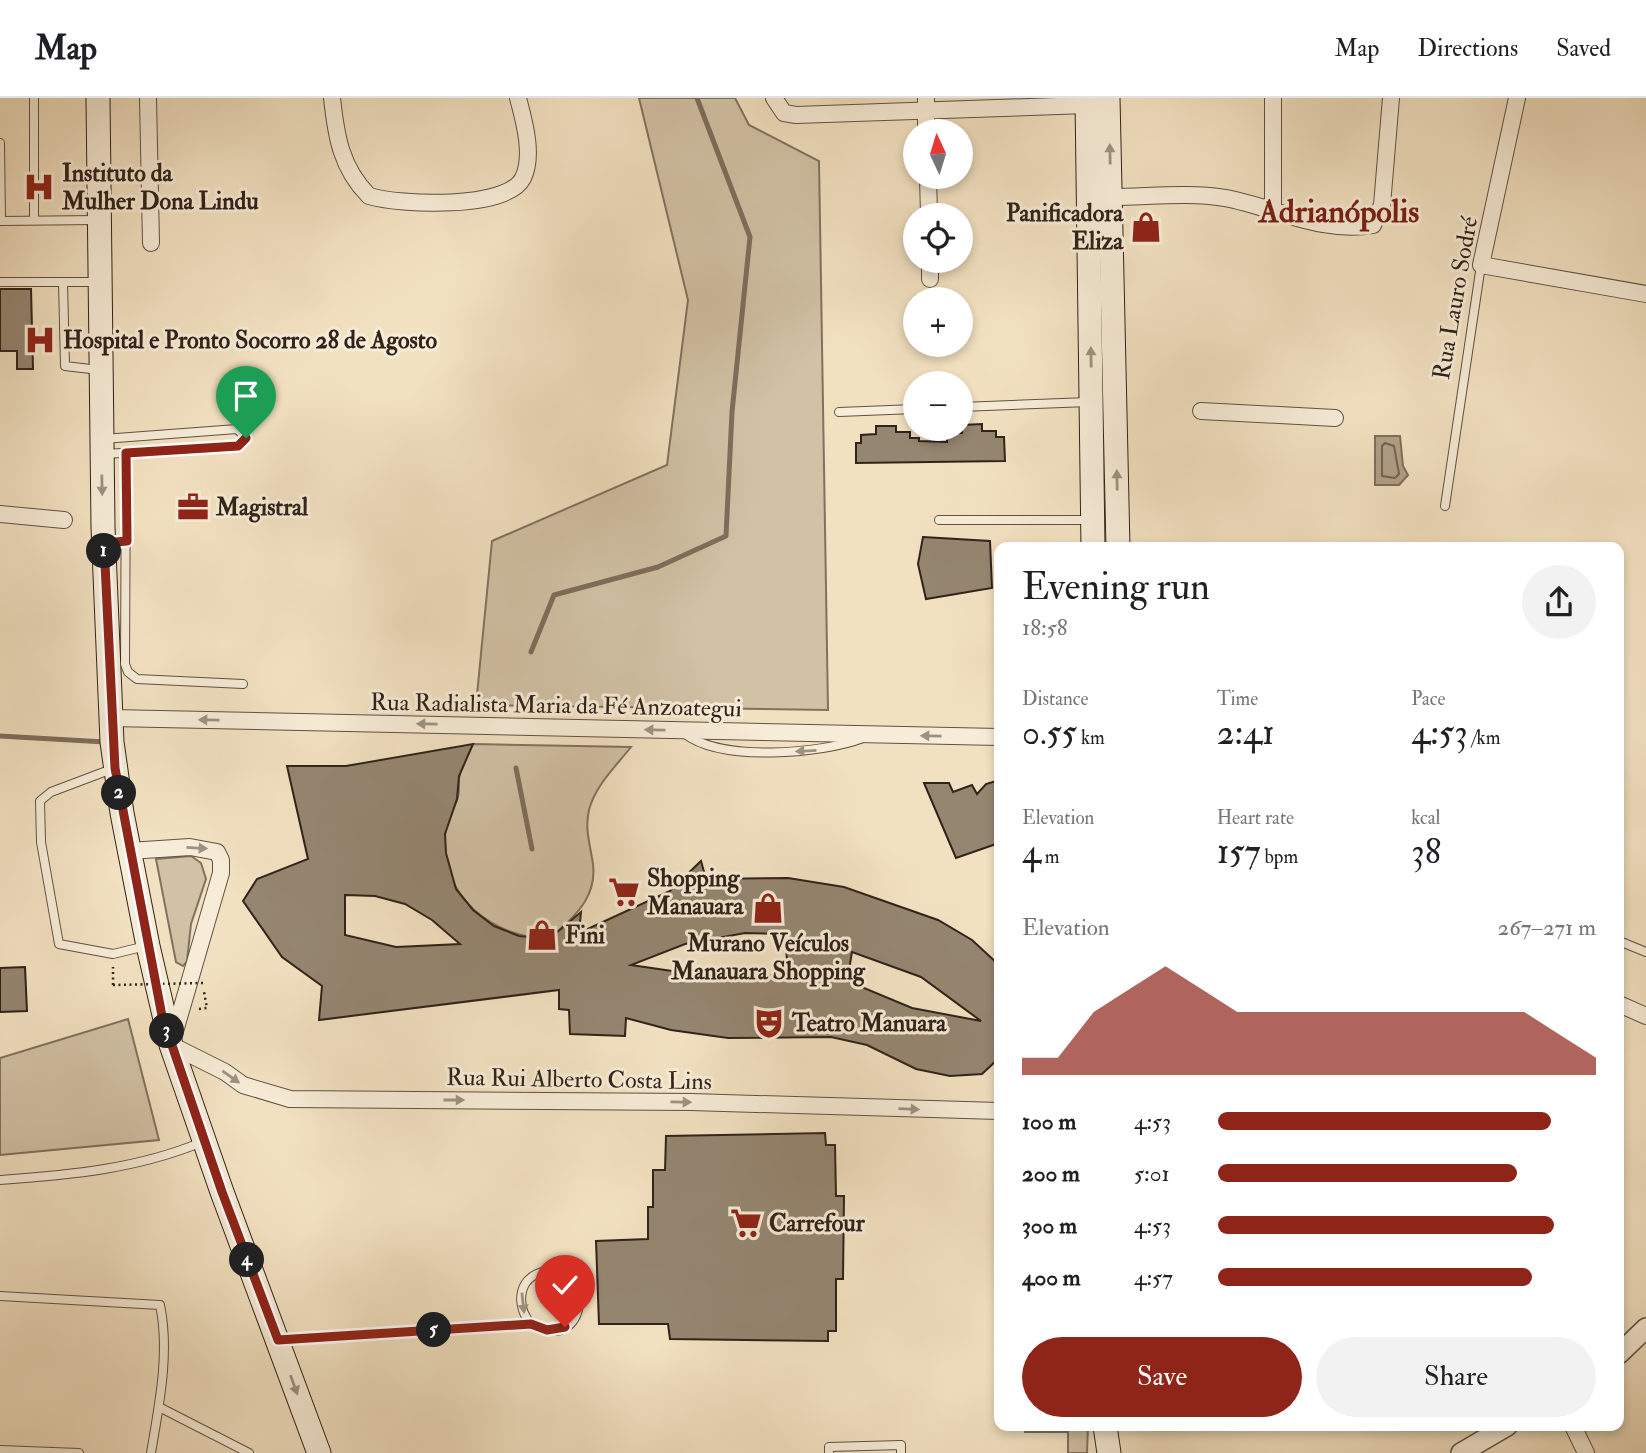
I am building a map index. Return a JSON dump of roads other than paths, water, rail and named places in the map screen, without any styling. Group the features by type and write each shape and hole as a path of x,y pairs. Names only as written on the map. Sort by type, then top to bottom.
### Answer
{"main road":[{"path":"98,98 103,282 101,447 115,542 111,718 115,768 148,946 171,1045 319,1453"},
{"path":"1094,100 1111,197 1118,542"},
{"path":"1093,542 1094,100"},
{"path":"1094,1453 1096,1431"},
{"path":"1106,1431 1109,1453"},
{"path":"1119,1453 1121,1431"}],"street":[{"path":"148,98 151,243"},
{"path":"332,98 336,137 345,165 369,196 396,202 475,201 506,192 517,185 524,176 527,149 518,98"},
{"path":"774,98 779,109 789,115 926,105 1094,100"},
{"path":"1273,98 1273,213"},
{"path":"1111,197 1221,198 1298,221 1362,227 1373,225 1382,205 1391,98"},
{"name":"Rua Lauro Sodré","path":"1481,265 1517,98"},
{"path":"1481,265 1646,294"},
{"path":"930,273 930,279"},
{"path":"1201,411 1335,418"},
{"path":"0,514 64,520"},
{"name":"Rua Radialista Maria da Fé Anzoategui","path":"111,718 994,737"},
{"path":"129,851 208,848 217,852 221,860 221,873 171,1045"},
{"path":"1624,1006 1646,1016"},
{"name":"Rua Rui Alberto Costa Lins","path":"171,1045 225,1072 243,1085 290,1099 691,1102 994,1111"},
{"path":"1624,1349 1646,1328"},
{"path":"1461,1453 1498,1431"},
{"path":"1575,1431 1586,1453"}],"lane":[{"path":"34,98 34,220"},
{"path":"0,143 0,221 101,220"},
{"name":"Rua Lauro Sodré","path":"1445,506 1481,265"},
{"path":"0,282 103,282"},
{"path":"63,282 65,366 103,370"},
{"path":"973,407 1092,402"},
{"path":"839,412 903,409"},
{"path":"237,429 246,438 238,446 126,453 101,447 237,429"},
{"path":"126,453 115,542 125,664 128,672 137,679 243,684"},
{"path":"939,520 1093,520"},
{"path":"115,768 51,792 40,801 41,842 59,944 113,954 148,946"},
{"path":"1624,943 1646,952"},
{"path":"0,1180 97,1173 171,1155 204,1142"},
{"path":"278,1340 531,1324 556,1330 572,1321 580,1305 580,1296 573,1280 566,1274 558,1271 540,1272 525,1283 520,1300 521,1309 531,1324"},
{"path":"0,1296 160,1306 164,1328 159,1407 151,1453"},
{"path":"159,1407 249,1453"},
{"path":"829,1453 829,1447 901,1445 901,1453"},
{"path":"0,1450 79,1453"}],"water":[{"path":"1375,436 1400,436 1403,466 1408,475 1399,485 1375,485"}],"waterway":[{"path":"531,652 554,595 658,567 726,536 732,412 750,237 697,98"},
{"path":"0,736 105,742"},
{"path":"516,768 532,849"}],"place":[{"name":"Instituto da Mulher Dona Lindu","path":"39,187"},
{"name":"Panificadora Eliza","path":"1146,227"},
{"name":"Hospital e Pronto Socorro 28 de Agosto","path":"40,340"},
{"name":"Magistral","path":"193,507"},
{"name":"Shopping Manauara","path":"624,892"},
{"name":"Murano Veículos Manauara Shopping","path":"768,908"},
{"name":"Fini","path":"542,935"},
{"name":"Teatro Manuara","path":"769,1023"},
{"name":"Carrefour","path":"746,1223"}],"district":[{"name":"Adrianópolis","path":"1339,211"}]}
